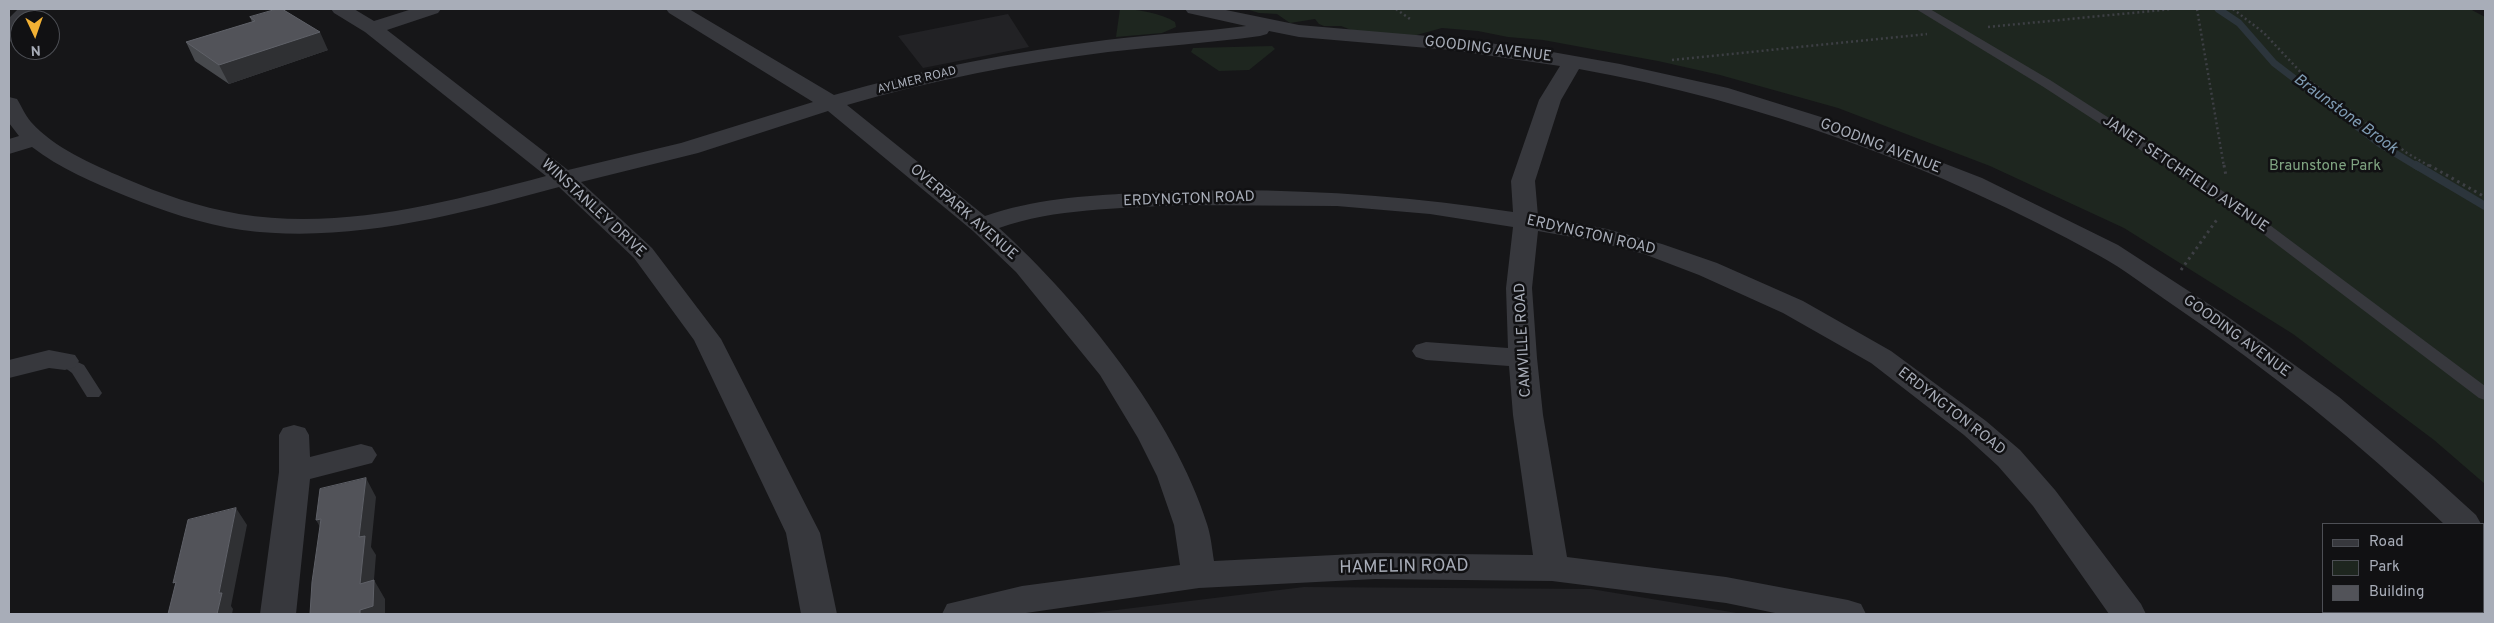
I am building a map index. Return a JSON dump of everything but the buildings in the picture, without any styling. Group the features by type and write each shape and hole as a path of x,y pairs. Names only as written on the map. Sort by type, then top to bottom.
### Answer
{"street":[{"path":"9,36 18,20 29,9"},
{"name":"WINSTANLEY DRIVE","path":"341,9 372,28 564,179 643,253 707,339 803,533 819,614"},
{"path":"372,28 431,9"},
{"name":"OVERPARK AVENUE","path":"676,9 832,103 982,226 1025,266 1065,312 1111,370 1153,438 1173,476 1191,525 1199,575"},
{"name":"GOODING AVENUE","path":"1195,9 1279,27 1452,44 1573,61 1720,93 1829,127 1973,183 2109,250 2214,320 2328,404 2422,484 2463,523"},
{"name":"AYLMER ROAD","path":"9,104 14,119 36,138 77,164 156,200 242,222 336,224 394,218 493,199 703,144 909,81 1037,56 1212,37 1279,27"},
{"name":"CAMVILLE ROAD","path":"1552,568 1528,415 1523,358 1519,288 1526,220 1523,181 1536,137 1550,100 1573,61"},
{"path":"9,147 36,138"},
{"name":"ERDYNGTON ROAD","path":"982,226 1023,211 1095,203 1188,198 1337,199 1430,207 1526,220 1598,234 1653,249 1708,269 1793,307 1880,357 1975,428 2009,458 2044,498 2128,614"},
{"path":"1426,352 1523,358"},
{"path":"9,369 49,359 65,361"},
{"path":"278,614 295,472 294,435"},
{"path":"295,472 361,455"},
{"name":"HAMELIN ROAD","path":"960,614 1022,600 1199,575 1375,566 1552,568 1726,590 1848,614"}],"lane":[{"name":"JANET SETCHFIELD AVENUE","path":"1922,9 2046,83 2230,202 2485,394"},
{"path":"65,361 78,370 93,393"}],"path":[{"path":"1668,60 2172,9"},
{"path":"2168,289 2230,202 2197,9"},
{"path":"2233,9 2264,33 2308,80 2360,119 2407,153 2485,197"}],"shaded area":[{"path":"1008,14 1029,47 923,68 898,36"},
{"path":"1304,587 1591,589 1743,614 1084,614"}],"green space":[{"path":"1120,9 1156,14 1175,22 1176,27 1162,33 1116,37"},
{"name":"Braunstone Park","path":"1246,9 2470,9 2485,17 2485,484 2434,440 2293,334 2124,228 1990,166 1838,108 1720,75 1658,61 1543,40 1508,37 1478,31 1442,28 1413,36 1354,31 1341,26 1324,26 1315,19 1290,23 1277,14 1259,13"},
{"path":"1272,46 1275,49 1249,70 1219,71 1191,52 1193,48"}],"waterway":[{"name":"Braunstone Brook","path":"2218,9 2239,23 2274,63 2380,144 2418,167"},
{"name":"Braunstone Brook","path":"2416,165 2485,206"}]}
